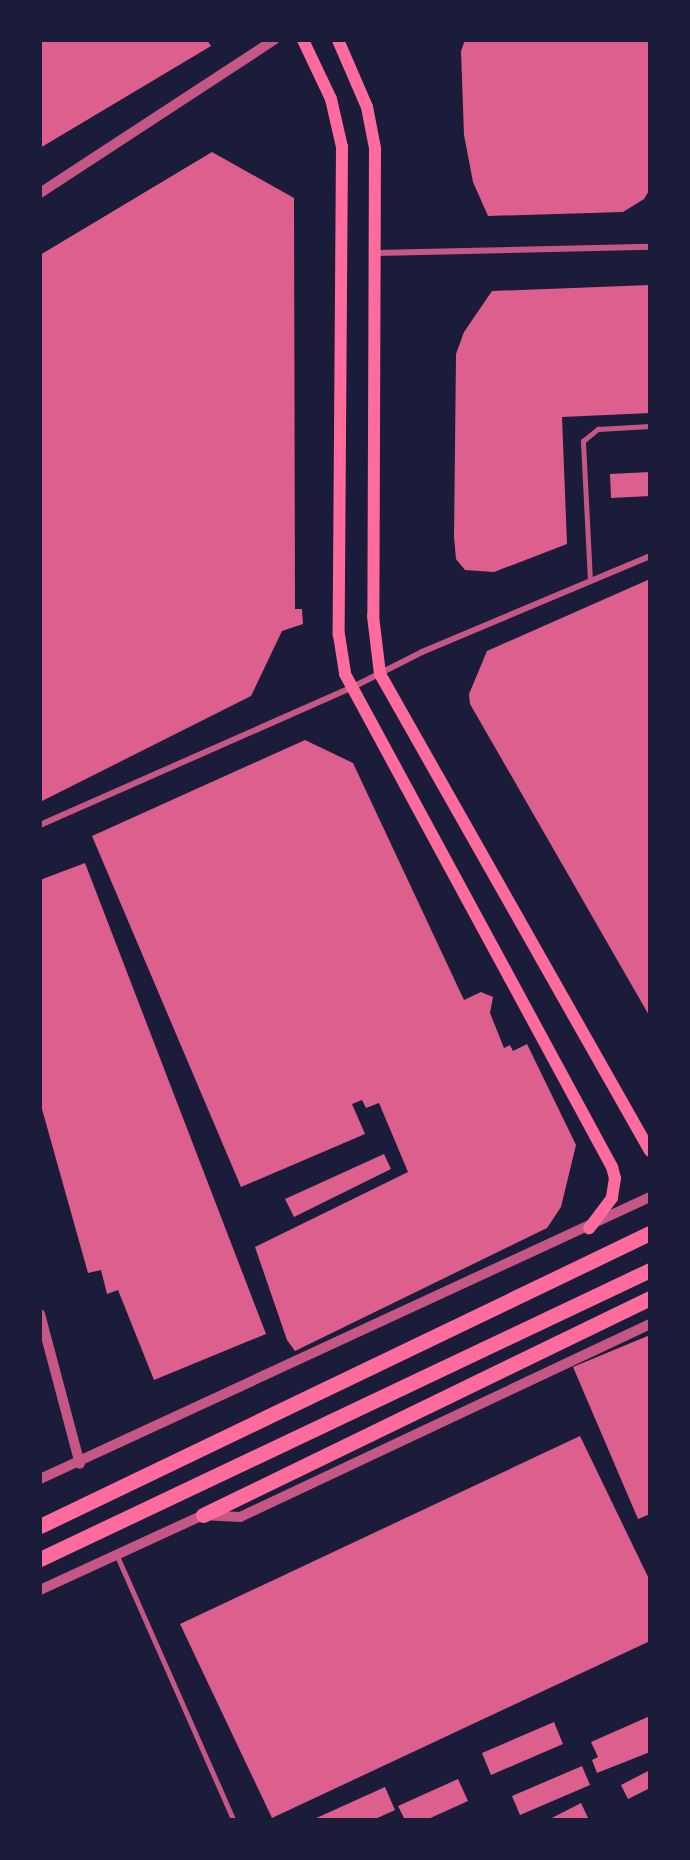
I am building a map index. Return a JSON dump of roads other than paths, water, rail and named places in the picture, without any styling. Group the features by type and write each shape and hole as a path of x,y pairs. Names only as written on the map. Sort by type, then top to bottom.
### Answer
{"highway":[{"path":"40,1526 650,1233"},
{"path":"40,1559 650,1270"},
{"path":"203,1515 650,1298"}],"main road":[{"path":"303,40 331,99 342,147 339,635 345,674 612,1167 615,1178 612,1198 589,1228"},
{"path":"338,40 372,124 376,253 373,616 380,674 650,1151"}],"street":[{"path":"40,193 274,40"},
{"path":"376,253 650,247"},
{"path":"40,825 351,688 422,652 650,556"},
{"path":"40,1479 80,1464 589,1228 650,1197"},
{"path":"40,1314 80,1464"},
{"path":"40,1590 203,1515 240,1517 650,1324"}],"lane":[{"path":"590,581 583,441 598,429 650,426"},
{"path":"117,1556 234,1820"}]}
